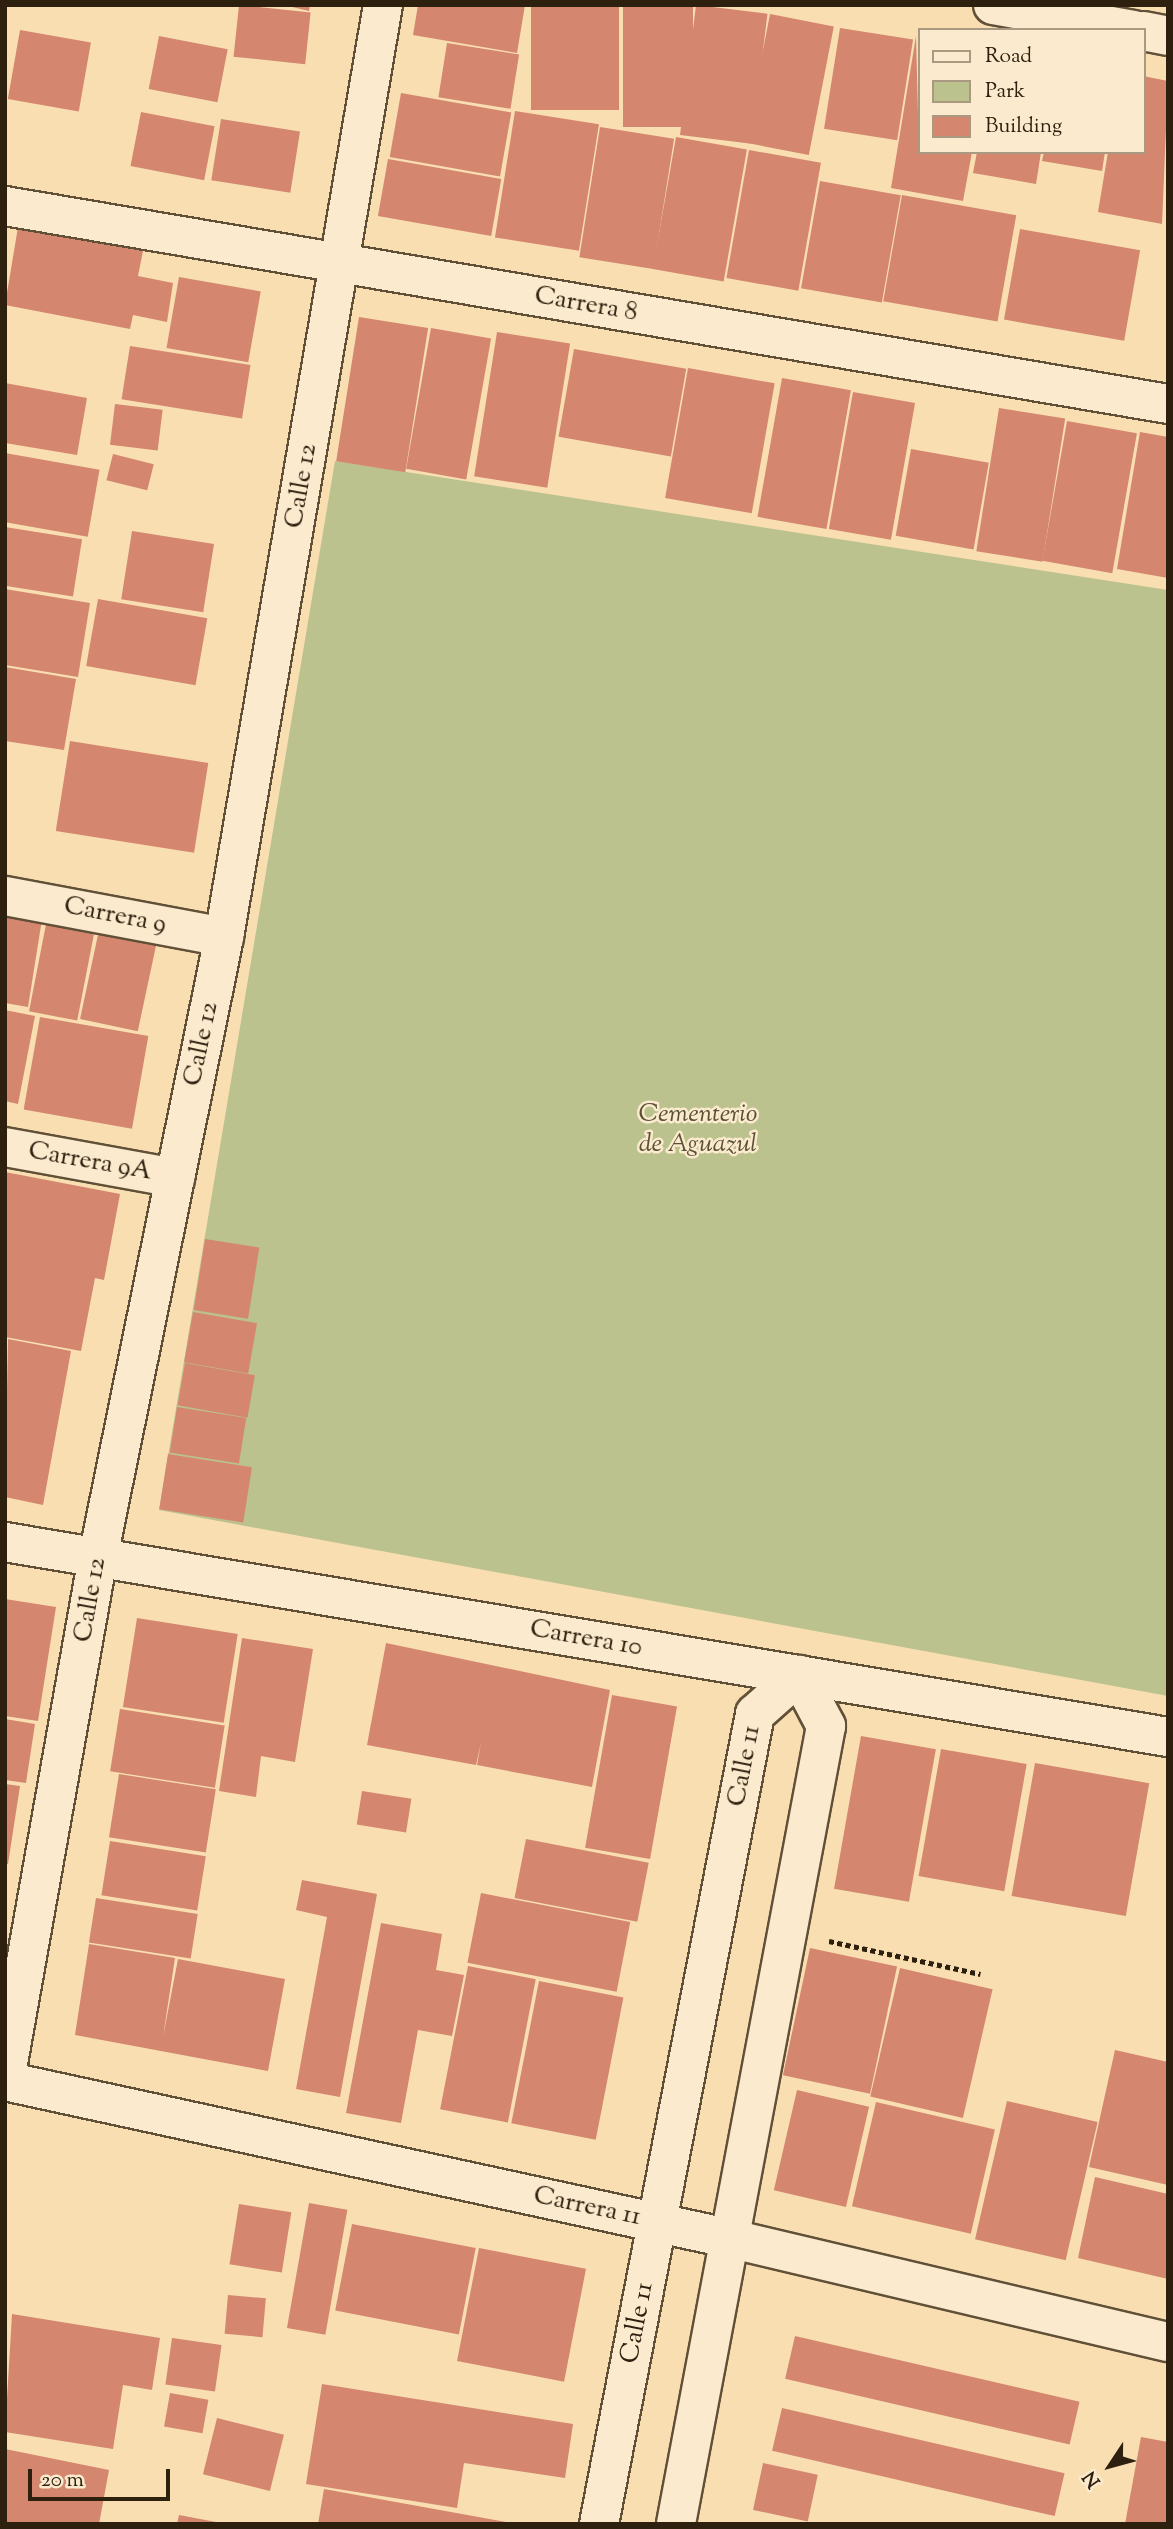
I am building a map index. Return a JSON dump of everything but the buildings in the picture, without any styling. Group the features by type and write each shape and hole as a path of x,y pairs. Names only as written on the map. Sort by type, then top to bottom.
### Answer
{"street":[{"name":"Calle 12","path":"5,2080 99,1558 224,937 383,5"},
{"path":"993,5 1123,28"},
{"path":"1145,32 1168,36"},
{"name":"Carrera 8","path":"6,213 341,263 1168,404"},
{"name":"Carrera 9","path":"5,895 224,937"},
{"name":"Carrera 9A","path":"5,1147 175,1178"},
{"name":"Carrera 10","path":"5,1542 1168,1737"},
{"path":"676,2524 732,2239 826,1726 799,1675"},
{"name":"Calle 11","path":"599,2524 755,1714 799,1675"},
{"name":"Carrera 11","path":"5,2080 657,2222 1168,2342"}],"path":[{"path":"787,1932 980,1974"}],"green space":[{"name":"Cementerio de Aguazul","path":"335,461 1168,590 1168,1696 159,1510"}]}
